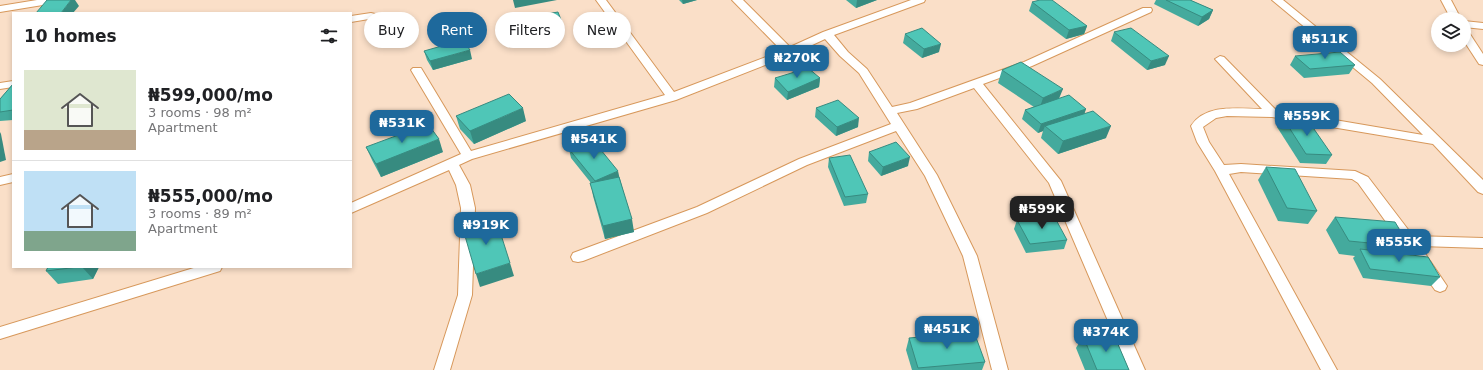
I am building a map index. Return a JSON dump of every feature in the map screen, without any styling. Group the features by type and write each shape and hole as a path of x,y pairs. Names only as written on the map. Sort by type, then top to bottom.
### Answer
{"street":[{"path":"0,9 55,0"},
{"path":"601,0 672,97"},
{"path":"737,0 789,52"},
{"path":"891,0 903,7"},
{"path":"352,208 468,156 672,97 789,52 827,34 920,0"},
{"path":"1277,0 1376,81 1483,188"},
{"path":"1446,0 1452,12"},
{"path":"891,111 912,106 977,84 1028,64 1147,10"},
{"path":"352,19 364,17"},
{"path":"1471,25 1483,26"},
{"path":"827,34 844,54 864,71 931,175 970,256 1000,370"},
{"path":"1471,44 1483,62"},
{"path":"1220,59 1272,113"},
{"path":"417,70 468,156"},
{"path":"0,86 12,84"},
{"path":"977,84 1055,181 1137,370"},
{"path":"1329,370 1221,170 1211,156 1198,132 1197,126 1212,115 1227,112 1272,113 1437,141"},
{"path":"578,256 626,240 702,210 803,162 899,125"},
{"path":"442,370 465,295 468,208 463,185 452,163"},
{"path":"1221,170 1241,168 1355,175 1363,180 1409,241 1440,286"},
{"path":"0,181 12,178"},
{"path":"1409,241 1483,244"},
{"path":"0,333 212,268"}],"building":[{"path":"47,0 71,0 62,12 37,12"},
{"path":"1052,0 1087,26 1069,30 1032,2"},
{"path":"1166,0 1190,0 1213,10 1202,17"},
{"path":"922,28 941,44 924,49 905,34"},
{"path":"1131,28 1169,56 1151,61 1114,32"},
{"path":"435,48 469,48 470,50 430,61 424,51"},
{"path":"1340,52 1355,65 1310,69 1295,56"},
{"path":"1021,62 1063,89 1043,98 1002,70"},
{"path":"808,68 820,78 788,92 775,78"},
{"path":"12,85 12,110 0,112 0,99"},
{"path":"509,94 523,108 470,131 456,116"},
{"path":"1069,95 1086,109 1041,124 1025,110"},
{"path":"838,100 859,118 837,127 816,108"},
{"path":"1093,111 1111,126 1063,141 1045,126"},
{"path":"1283,118 1307,119 1332,155 1306,154"},
{"path":"428,124 439,139 376,164 366,147"},
{"path":"592,139 618,171 595,181 569,149"},
{"path":"896,142 910,157 883,167 869,152"},
{"path":"850,155 868,194 845,197 829,158"},
{"path":"1266,167 1295,169 1317,211 1287,208"},
{"path":"619,177 632,219 603,226 590,183"},
{"path":"1054,216 1067,240 1030,244 1017,220"},
{"path":"1335,217 1395,222 1410,247 1349,241"},
{"path":"496,219 510,263 476,274 463,229"},
{"path":"1360,249 1428,257 1440,277 1370,269"},
{"path":"48,268 70,268 46,271"},
{"path":"974,332 985,362 918,368 909,338"},
{"path":"1114,335 1129,370 1097,370 1083,336"}]}
